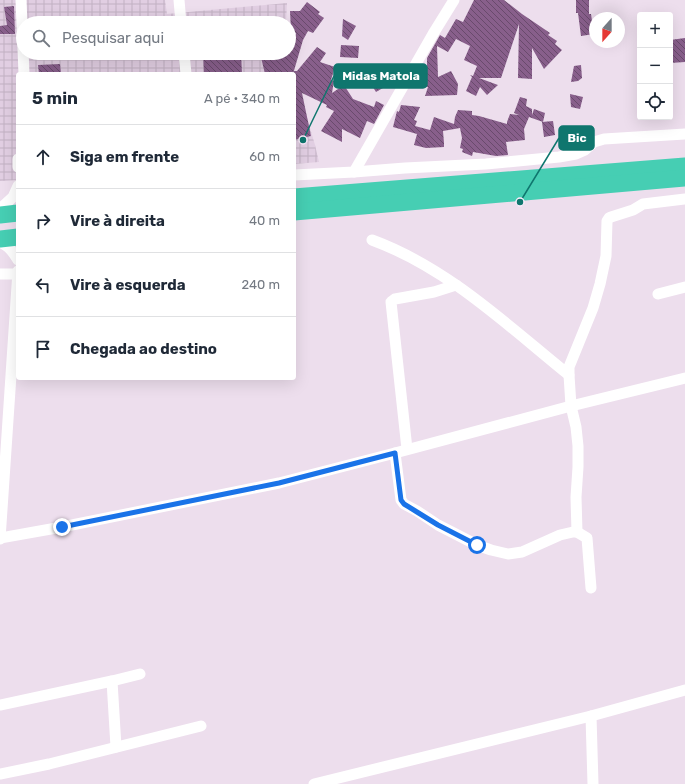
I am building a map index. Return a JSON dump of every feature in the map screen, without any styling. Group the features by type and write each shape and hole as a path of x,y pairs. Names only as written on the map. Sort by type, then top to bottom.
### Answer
{"highway":[{"path":"296,197 685,166"},
{"path":"296,212 685,178"},
{"path":"0,215 16,213"},
{"path":"0,239 16,237"}],"street":[{"path":"21,0 22,16"},
{"path":"178,0 180,16"},
{"path":"354,172 454,0"},
{"path":"23,60 24,72"},
{"path":"185,60 186,72"},
{"path":"296,175 486,164 559,157 576,154 585,150 594,142 604,139 685,134"},
{"path":"0,209 13,197 16,190"},
{"path":"577,532 576,497 578,446 576,427 571,406 568,375 569,367 593,308 600,284 606,256 607,221 611,217 633,210 643,204 685,199"},
{"path":"372,240 421,264 456,285 485,306 568,375"},
{"path":"0,242 12,250 16,257"},
{"path":"0,274 16,272"},
{"path":"407,449 391,302 395,299 434,292 456,285"},
{"path":"658,294 685,287"},
{"path":"16,300 0,520 0,539 279,483 571,406 685,378"},
{"path":"395,453 401,500 404,504 438,525 477,545 508,554 522,552 560,535 572,532 577,532 587,538 591,588"},
{"path":"0,705 140,674"},
{"path":"112,681 116,747"},
{"path":"314,784 591,716 685,690"},
{"path":"591,716 593,784"},
{"path":"0,774 49,764 201,726"}],"shaded area":[{"path":"0,0 165,0 167,14 287,3 286,16 16,16 16,60 290,60 294,72 16,72 16,180 0,181"},
{"path":"296,80 315,145 319,162 296,164"}],"building":[{"path":"474,0 504,0 550,33 548,35 557,41 555,44 562,50 544,69 532,48 532,79 518,78 519,24 501,78 479,78 498,85 487,95 480,87 476,96 466,91 472,77 470,75 473,76 477,66 464,60 470,46 456,39 448,52 437,46 438,77 451,71 458,84 457,95 425,96 428,87 423,87 422,69 427,69 427,58 440,35 445,38 456,19 463,22"},
{"path":"576,0 589,0 589,35 581,36 578,13 576,13"},
{"path":"307,2 320,12 318,14 324,18 313,33 308,31 303,40 294,72 265,72 262,60 296,60 296,16 290,16 290,11 300,11"},
{"path":"14,6 15,34 0,34 0,26 7,25 4,7"},
{"path":"343,19 356,26 348,40 342,36"},
{"path":"685,38 685,62 673,63 673,40"},
{"path":"341,45 359,46 358,58 340,57"},
{"path":"317,47 326,53 320,62 335,67 331,80 334,81 332,93 344,85 353,99 374,107 376,101 384,105 374,124 367,121 360,138 342,129 342,142 321,131 334,111 326,107 327,105 302,93 311,136 296,140 296,72 294,71 297,71"},
{"path":"203,60 241,60 242,72 204,72"},
{"path":"60,64 61,72 39,72 38,65"},
{"path":"581,65 582,78 578,81 571,82 574,66"},
{"path":"381,73 388,85 376,92 369,81"},
{"path":"570,94 583,97 580,109 571,107"},
{"path":"520,97 527,99 526,106 532,109 532,115 534,109 545,113 543,122 529,117 524,129 525,140 506,142 508,155 496,156 473,152 472,156 462,152 463,149 460,148 462,138 460,128 443,131 444,147 426,148 414,145 417,134 393,127 397,111 399,112 401,105 420,107 414,120 417,121 415,126 430,130 434,117 454,124 458,110 472,111 472,115 507,124 510,114 519,115 514,113"},
{"path":"553,121 555,135 544,137 542,122"}],"place":[{"name":"Midas Matola","path":"303,140"},
{"name":"Bic","path":"520,202"}],"route":[{"path":"62,527 279,483 395,453 401,500 404,504 438,525 477,545"}]}
